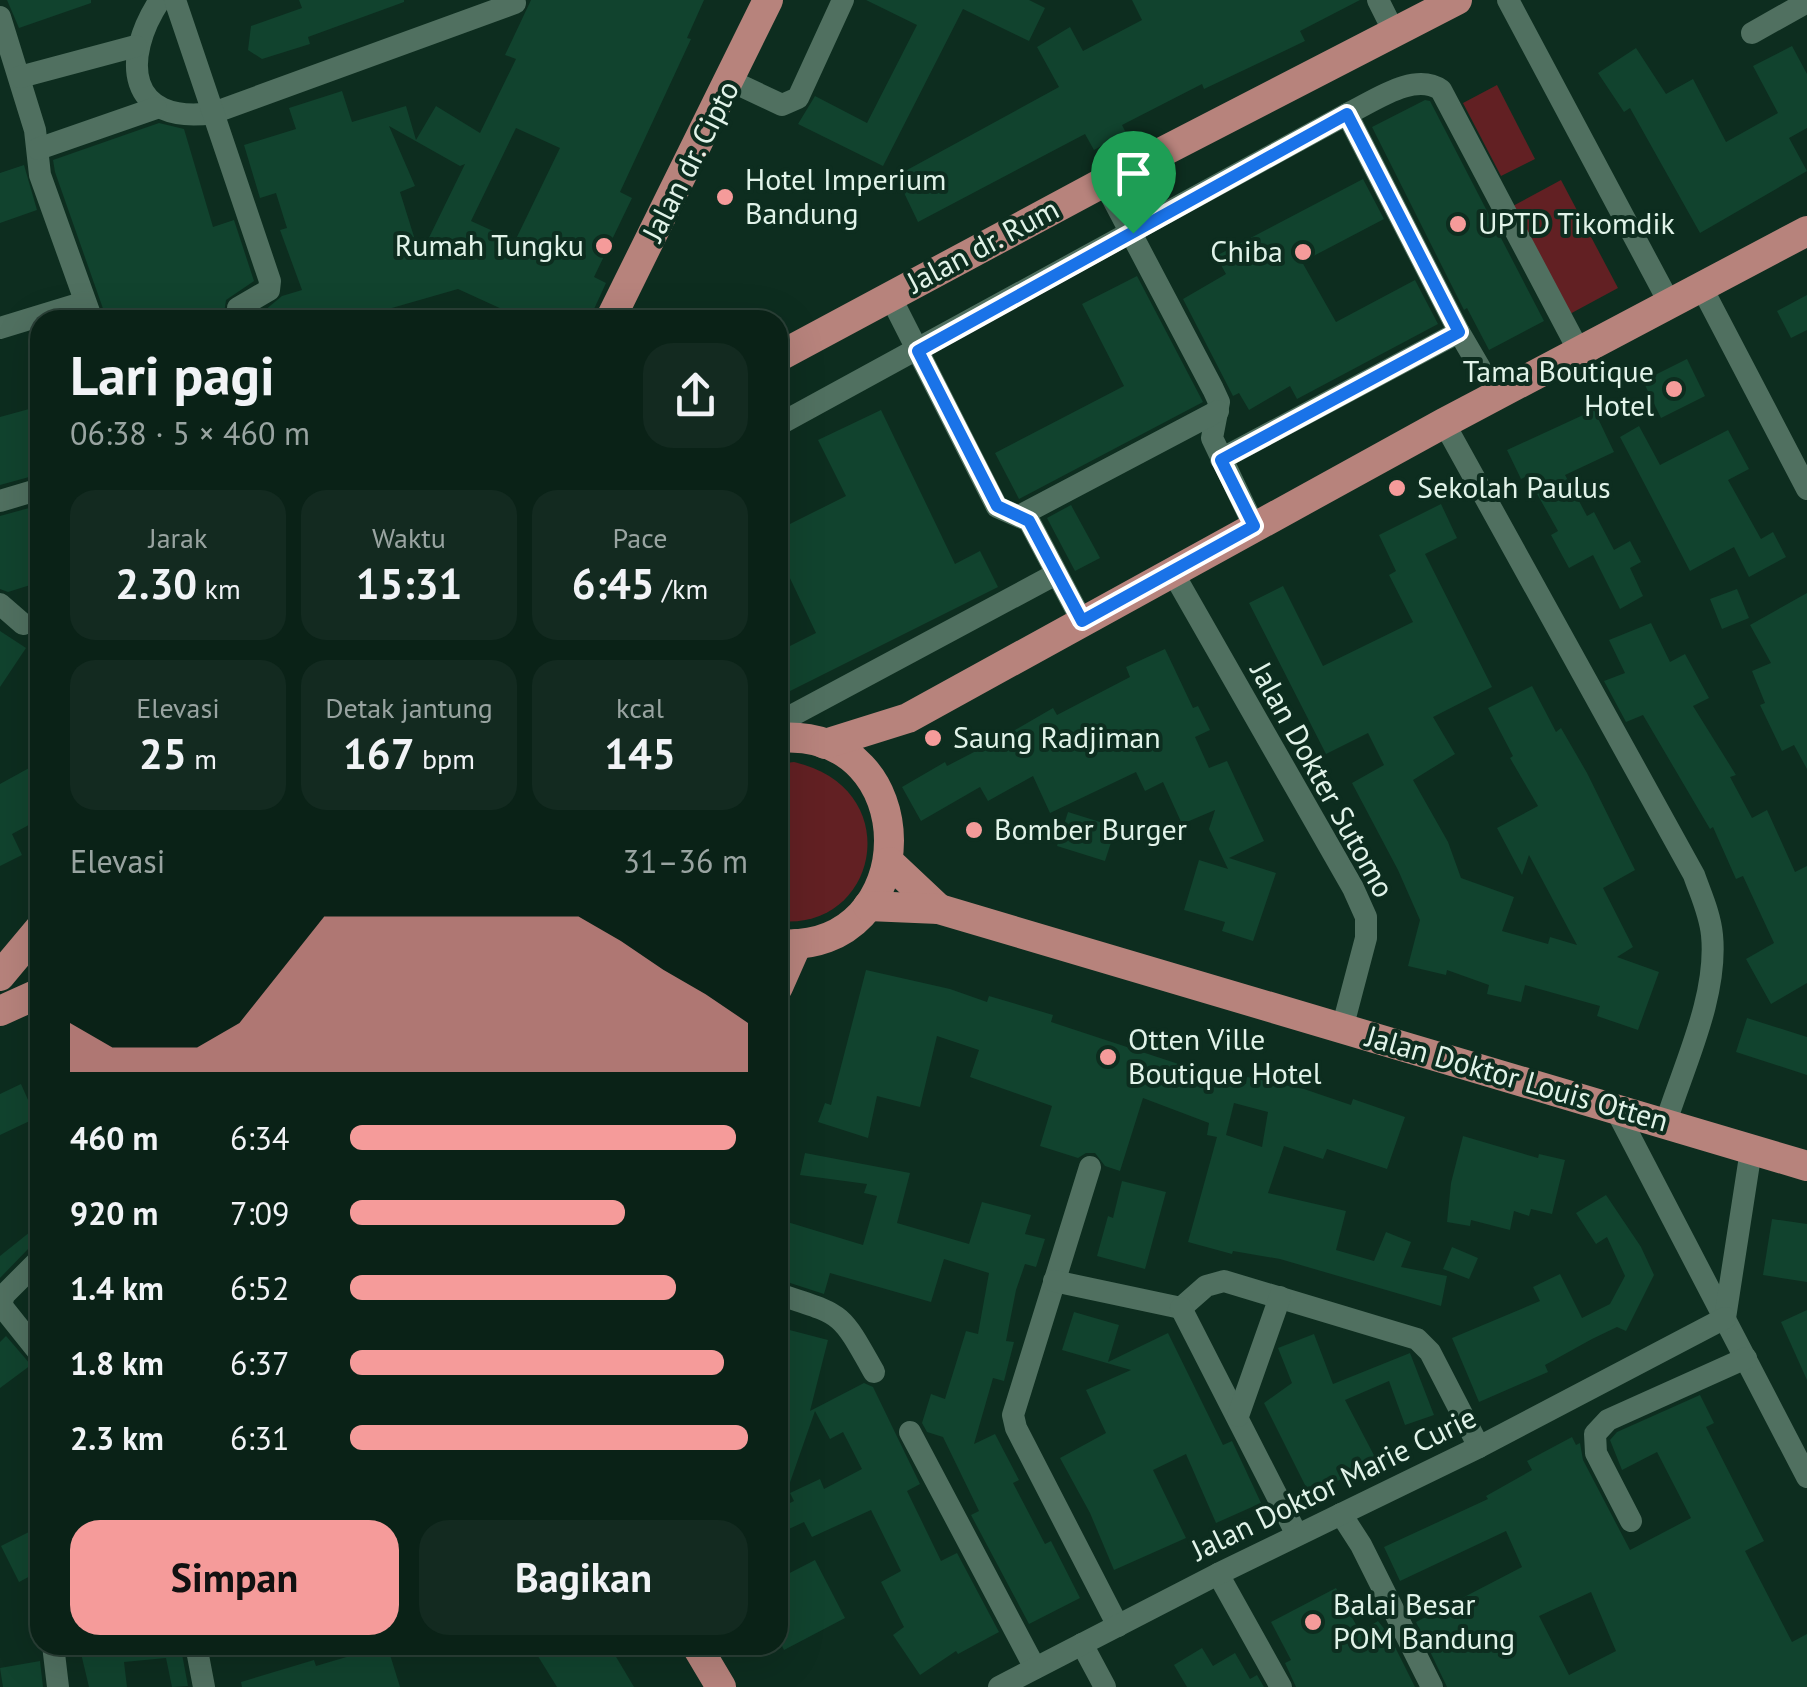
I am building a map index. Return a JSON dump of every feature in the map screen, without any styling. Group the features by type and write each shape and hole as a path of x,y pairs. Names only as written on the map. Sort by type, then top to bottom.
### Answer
{"main road":[{"name":"Jalan dr. Cipto","path":"615,310 732,81 768,0"},
{"name":"Jalan dr. Rum","path":"788,351 1457,0"},
{"path":"788,739 825,744 908,718 1172,570 1807,231"},
{"path":"863,770 908,718"},
{"path":"788,944 836,932 868,906 889,862 888,812 863,770 825,744"},
{"name":"Jalan Doktor Louis Otten","path":"889,862 939,909"},
{"name":"Jalan Doktor Louis Otten","path":"868,906 939,909 1807,1166"},
{"path":"0,976 30,940"},
{"path":"0,1011 30,998"},
{"path":"702,1655 721,1687"}],"street":[{"path":"160,0 136,46 135,61 144,91 156,108 183,118 213,113 514,3"},
{"path":"175,0 270,281 269,290 238,310"},
{"path":"732,81 782,105 798,98 843,0"},
{"path":"1378,0 1394,32"},
{"path":"1508,0 1670,304"},
{"path":"1752,33 1807,2"},
{"path":"0,17 38,148 40,175 88,310"},
{"path":"20,78 136,46"},
{"path":"788,420 1347,114 1416,82 1431,83 1441,90 1579,351"},
{"path":"38,148 156,108"},
{"path":"1347,114 1480,368"},
{"path":"1104,182 1214,390 1218,412 1212,438 1254,526"},
{"path":"1701,286 1807,488"},
{"path":"890,296 997,506 1029,521 1082,621"},
{"path":"0,328 30,322"},
{"path":"1221,460 1459,332"},
{"path":"1018,516 1218,412"},
{"path":"1444,423 1694,875 1708,915 1712,938 1706,996 1666,1122"},
{"path":"0,501 30,491"},
{"name":"Jalan Dokter Sutomo","path":"1172,570 1354,888 1366,918 1366,938 1342,1029"},
{"path":"788,718 1056,574"},
{"path":"0,604 24,624"},
{"path":"1614,1106 1807,1477"},
{"path":"1724,1318 1752,1150"},
{"path":"1090,1167 1013,1415 1016,1428 1118,1626"},
{"path":"30,1269 4,1295 1,1306 30,1342"},
{"path":"1054,1281 1180,1308 1297,1535"},
{"path":"1180,1308 1206,1286 1224,1281 1424,1344 1479,1447"},
{"path":"788,1297 836,1312 874,1372"},
{"path":"1238,1416 1280,1297"},
{"name":"Jalan Doktor Marie Curie","path":"999,1687 1218,1574 1479,1447 1724,1318"},
{"path":"1631,1521 1596,1453 1595,1434 1608,1420 1746,1358"},
{"path":"910,1432 1035,1668"},
{"path":"1340,1514 1361,1545 1432,1687"},
{"path":"1218,1574 1281,1687"},
{"path":"1082,1644 1105,1687"},
{"path":"54,1655 58,1687"},
{"path":"198,1655 204,1687"}],"shaded area":[{"path":"1497,85 1535,159 1501,176 1463,103"},
{"path":"1561,180 1618,288 1568,315 1511,207"},
{"path":"788,763 830,777 854,799 866,827 867,855 858,882 839,904 812,918 788,920"}],"building":[{"path":"7,0 91,0 91,3 19,28"},
{"path":"299,0 404,2 308,37 310,44 262,59 248,50 251,26 302,8"},
{"path":"531,0 704,0 687,38 691,39 620,192 632,198 594,277 606,283 594,310 504,310 458,289 385,310 265,310 282,296 302,290 280,230 287,228 276,193 260,198 244,145 296,129 289,108 342,91 352,122 406,106 416,140 436,106 480,133 516,59 505,55","holes":["389,126 460,166 465,164 420,256 400,192 415,186","516,128 560,148 515,241 471,221"]},
{"path":"866,0 1029,0 1045,8 1029,41 963,9 883,166 798,124 815,96 867,123 917,25"},
{"path":"1132,0 1360,0 1300,31 1305,41 1204,89 1202,84 1122,125 1126,133 1094,150 1085,134 918,222 896,176 1059,87 1037,47 1070,27 1083,51 1142,20"},
{"path":"1792,46 1807,74 1807,128 1789,138 1807,171 1700,233 1630,108 1624,112 1598,73 1636,48 1666,94 1693,79 1726,142 1778,113 1753,66"},
{"name":"UPTD Tikomdik","path":"1430,101 1544,321 1489,350 1467,308 1464,310 1372,127"},
{"path":"159,123 184,129 213,227 234,220 254,281 226,300 224,310 103,310 53,160"},
{"path":"24,165 37,210 0,223 0,173"},
{"path":"1363,179 1384,219 1302,262 1336,322 1415,280 1438,324 1297,399 1290,386 1249,410 1239,393 1233,396 1183,299 1226,274 1216,256"},
{"path":"1137,276 1203,402 1019,499 995,453 1124,386 1082,304"},
{"path":"1807,295 1807,330 1791,338 1777,311"},
{"name":"Tama Boutique Hotel","path":"1687,359 1705,396 1661,418 1643,381"},
{"path":"30,409 30,477 0,485 0,417"},
{"path":"881,410 955,564 980,551 998,587 788,692 788,647 816,633 788,574 788,525 846,496 818,440"},
{"path":"1594,410 1614,452 1565,475 1587,516 1594,512 1614,550 1630,541 1641,562 1630,568 1643,596 1620,609 1593,555 1569,568 1551,535 1558,531 1527,476 1521,479 1507,450"},
{"path":"1639,426 1660,465 1728,430 1749,469 1728,480 1761,539 1773,532 1786,557 1749,577 1734,547 1690,571 1620,437"},
{"path":"1441,504 1457,538 1425,554 1492,687 1433,717 1455,754 1413,780 1448,842 1461,878 1514,897 1502,931 1548,944 1550,937 1577,945 1529,855 1522,875 1497,828 1538,806 1510,758 1513,756 1488,708 1532,686 1556,732 1561,728 1587,773 1635,870 1603,888 1633,947 1617,957 1659,972 1638,1030 1597,1016 1600,1006 1525,985 1521,1002 1487,994 1489,985 1447,970 1446,975 1408,966 1420,920 1352,783 1384,765 1368,733 1326,754 1249,603 1283,586 1323,666 1413,622 1389,575 1396,571 1379,535"},
{"path":"1071,505 1100,558 1075,571 1047,518"},
{"path":"30,508 30,585 8,592 0,589 0,516"},
{"path":"1737,589 1749,618 1722,629 1710,599"},
{"path":"1807,593 1807,769 1794,745 1782,751 1760,705 1765,703 1752,671 1771,663 1750,625"},
{"path":"1651,623 1670,662 1685,654 1709,698 1693,706 1736,775 1730,777 1752,818 1767,810 1795,872 1807,866 1807,983 1771,1004 1746,959 1774,943 1743,876 1736,879 1713,827 1710,829 1643,715 1626,722 1604,681 1625,673 1609,640"},
{"path":"0,631 26,648 0,687"},
{"path":"1165,649 1193,708 1198,706 1210,730 1195,737 1209,768 1227,761 1264,841 1229,858 1276,873 1253,941 1222,931 1225,922 1184,910 1199,860 1228,869 1209,829 1215,810 1182,824 1163,782 1145,791 1136,772 1050,813 1033,776 988,801 980,787 921,821 902,787 1053,708 1057,715 1130,677 1126,667"},
{"path":"30,768 30,824 12,834 22,855 0,866 0,784"},
{"path":"1068,812 1116,827 1105,861 1057,846"},
{"path":"866,970 950,989 987,1002 989,996 1053,1015 1051,1022 1221,1078 1246,1084 1247,1077 1304,1089 1351,1105 1353,1099 1405,1117 1387,1169 1327,1149 1323,1159 1284,1146 1268,1193 1346,1211 1336,1250 1374,1261 1386,1232 1411,1242 1401,1267 1447,1276 1441,1306 1280,1259 1233,1251 1232,1254 1188,1242 1217,1137 1207,1135 1209,1123 1143,1098 1120,1171 1105,1166 1095,1153 1078,1158 1040,1146 1052,1106 970,1077 979,1050 937,1036 920,1107 877,1096 868,1138 818,1122 825,1103 831,1105","holes":["1234,1103 1268,1112 1262,1147 1226,1135"]},
{"path":"1747,1018 1807,1037 1807,1075 1736,1052"},
{"path":"21,1084 30,1104 30,1121 0,1135 0,1094"},
{"path":"1463,1136 1538,1158 1539,1154 1565,1160 1552,1214 1531,1209 1529,1216 1514,1211 1510,1230 1471,1220 1470,1226 1447,1222 1451,1183"},
{"path":"805,1153 910,1173 897,1223 969,1244 982,1202 1031,1215 1025,1234 1045,1239 1036,1267 1025,1264 1006,1341 1014,1342 1004,1381 993,1378 974,1444 995,1434 1019,1480 1013,1483 1045,1544 1051,1541 1080,1598 1029,1624 971,1515 979,1511 943,1437 927,1432 922,1423 931,1394 945,1399 966,1331 978,1334 989,1273 944,1259 931,1302 830,1273 824,1294 788,1282 788,1222 863,1245 877,1196 864,1193 867,1184 800,1175"},
{"path":"1122,1181 1166,1192 1145,1269 1097,1256 1108,1216 1113,1218"},
{"path":"1606,1195 1641,1247 1654,1275 1626,1331 1617,1327 1592,1339 1545,1365 1548,1372 1479,1402 1452,1338 1540,1301 1533,1287 1560,1274 1582,1318 1610,1304 1625,1276 1607,1237 1596,1244 1576,1213"},
{"path":"1772,1219 1807,1224 1807,1282 1763,1275"},
{"path":"30,1232 30,1248 0,1278 0,1256"},
{"path":"1452,1247 1478,1258 1469,1279 1443,1269"},
{"path":"1807,1310 1807,1380 1781,1322"},
{"path":"1074,1312 1119,1325 1108,1362 1168,1333 1223,1445 1232,1441 1261,1503 1216,1523 1186,1454 1153,1470 1186,1538 1114,1570 1090,1513 1060,1458 1106,1433 1086,1390 1131,1370 1062,1350"},
{"path":"788,1330 828,1340 810,1411 864,1383 873,1387 920,1484 907,1491 941,1561 957,1553 999,1632 958,1654 956,1651 920,1675 893,1635 904,1627 881,1582 901,1571 871,1510 812,1537 804,1522 788,1529 788,1504 794,1501 790,1493 820,1479 824,1489 862,1469 843,1432 830,1439 815,1411 788,1488"},
{"path":"1314,1334 1333,1384 1410,1353 1434,1415 1405,1425 1389,1381 1345,1400 1377,1461 1310,1495 1264,1403 1292,1383 1278,1348"},
{"path":"6,1336 30,1366 0,1388 0,1342"},
{"path":"1700,1395 1714,1423 1706,1427 1764,1541 1745,1551 1792,1642 1807,1634 1807,1687 1447,1687 1416,1622 1522,1567 1506,1531 1400,1581 1384,1547 1488,1499 1486,1496 1532,1470 1527,1461 1572,1437 1576,1445 1580,1443 1583,1460 1630,1550 1691,1518 1657,1452 1622,1470 1610,1440 1617,1432","holes":["1591,1592 1616,1651 1569,1675 1539,1616"]},
{"path":"30,1532 30,1576 19,1582 1,1546"},
{"path":"815,1560 845,1618 788,1648 788,1574"},
{"path":"1336,1588 1360,1632 1378,1621 1415,1687 1296,1687 1285,1663 1291,1660 1271,1622"},
{"path":"1202,1648 1213,1666 1235,1653 1250,1679 1257,1675 1264,1687 1187,1687 1174,1665"},
{"path":"81,1655 182,1655 188,1686 172,1687 166,1658 124,1662 127,1687 89,1687"},
{"path":"353,1655 390,1655 400,1687 242,1687 241,1682 314,1660 316,1666"},
{"path":"537,1655 615,1655 634,1687 557,1687"},
{"path":"40,1661 43,1687 3,1687 0,1668"}],"place":[{"name":"Hotel Imperium Bandung","path":"725,197"},
{"name":"UPTD Tikomdik","path":"1458,224"},
{"name":"Rumah Tungku","path":"604,246"},
{"name":"Chiba","path":"1303,252"},
{"name":"Tama Boutique Hotel","path":"1674,389"},
{"name":"Sekolah Paulus","path":"1397,488"},
{"name":"Saung Radjiman","path":"933,738"},
{"name":"Bomber Burger","path":"974,830"},
{"name":"Otten Ville Boutique Hotel","path":"1108,1057"},
{"name":"Balai Besar POM Bandung","path":"1313,1622"}],"route":[{"path":"1347,114 1459,332 1221,460 1254,526 1082,621 1029,521 997,506 918,351 1133,233 1347,114"}]}
